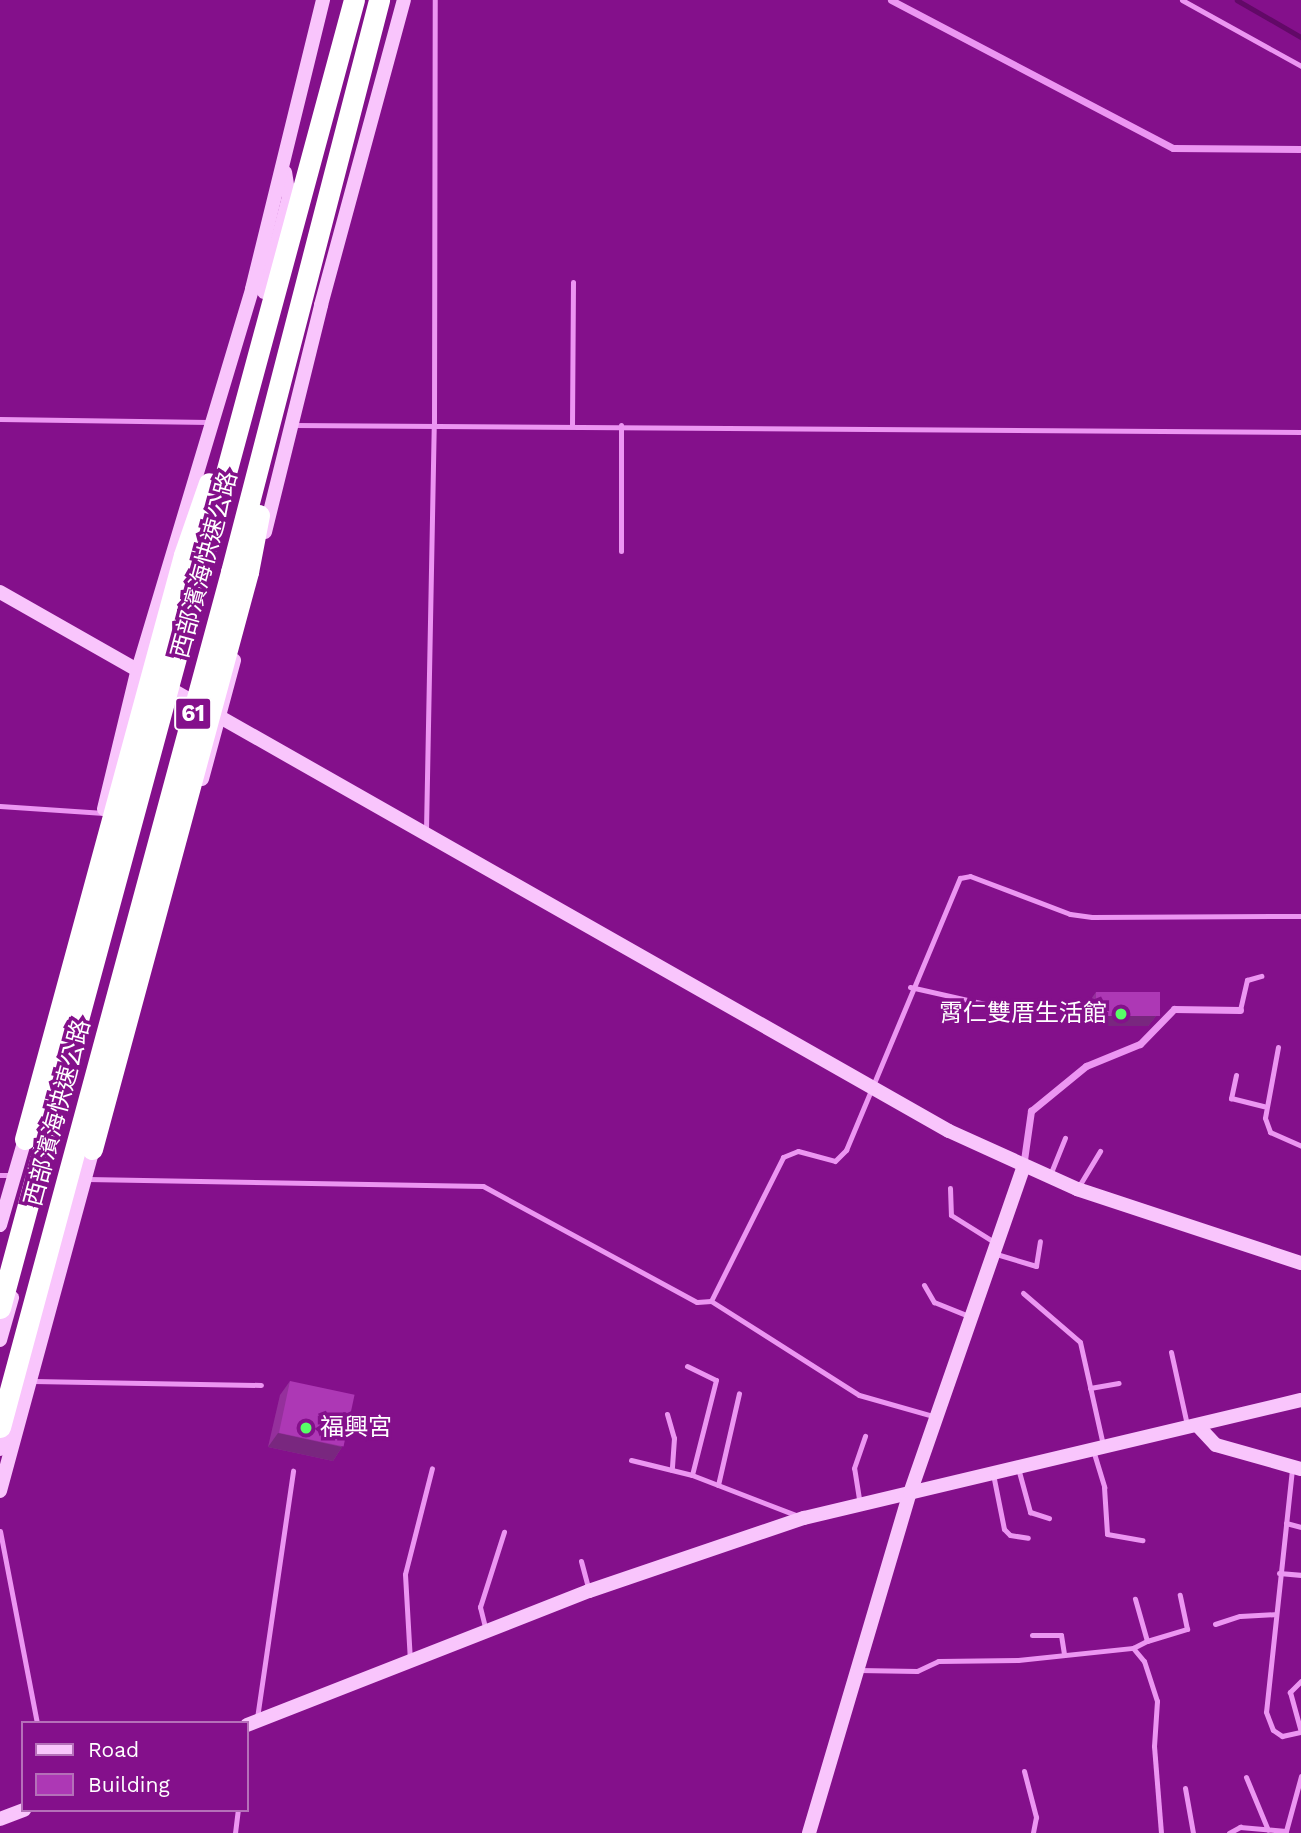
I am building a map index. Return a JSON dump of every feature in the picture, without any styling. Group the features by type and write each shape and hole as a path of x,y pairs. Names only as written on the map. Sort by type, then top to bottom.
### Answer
{"highway":[{"name":"西部濱海快速公路","path":"0,1308 268,309 354,0"},
{"name":"西部濱海快速公路","path":"0,1427 299,310 379,0"},
{"path":"25,1139 184,555 268,309"},
{"path":"92,1149 248,572 299,310"}],"main road":[{"path":"0,1226 7,1175 25,1139 137,673 212,422 284,165 323,0"},
{"path":"0,1491 92,1149 221,716 290,425 404,0"},
{"path":"0,1449 204,710 339,188 362,158"},
{"path":"0,1340 29,1237 39,1123 160,686 289,197 284,165"},
{"path":"0,592 137,673 204,710 221,716 874,1089 1023,1168 1077,1189 1301,1263"},
{"path":"809,1833 910,1493 1023,1168"},
{"path":"252,1723 589,1591 804,1518 1301,1400"},
{"path":"1193,1427 1216,1445 1297,1467"},
{"path":"0,1819 21,1811"}],"street":[{"path":"891,0 1173,148 1301,149"},
{"path":"1023,1168 1031,1111 1086,1066 1140,1044 1174,1009 1240,1010"}],"lane":[{"path":"425,833 434,424 435,0"},
{"path":"1182,0 1301,66"},
{"path":"572,425 573,282"},
{"path":"0,419 212,422"},
{"path":"290,425 621,425 1301,432"},
{"path":"621,425 621,551"},
{"path":"0,806 104,813"},
{"path":"710,1301 783,1157 790,1151 835,1161 842,1156 874,1089 910,987 960,878 970,876 1070,914 1092,917 1301,916"},
{"path":"1240,1010 1247,980 1261,976"},
{"path":"910,987 1026,1013"},
{"path":"1279,1047 1264,1106 1270,1132 1301,1146"},
{"path":"1236,1075 1231,1098 1264,1106"},
{"path":"1048,1178 1065,1138"},
{"path":"1077,1189 1100,1151"},
{"path":"84,1180 482,1185 697,1302 710,1301 859,1395 936,1418"},
{"path":"950,1188 951,1215 995,1249 1036,1266 1040,1241"},
{"path":"923,1285 934,1302 971,1317"},
{"path":"1023,1293 1080,1342 1090,1388 1104,1487 1107,1534 1142,1540"},
{"path":"1171,1352 1193,1427"},
{"path":"687,1366 716,1380 692,1475"},
{"path":"30,1381 261,1385"},
{"path":"1090,1388 1119,1383"},
{"path":"718,1485 739,1393"},
{"path":"667,1414 674,1438 672,1470"},
{"path":"860,1505 854,1468 865,1436"},
{"path":"631,1460 692,1475 804,1518"},
{"path":"1297,1467 1279,1573 1266,1712 1273,1730 1282,1735 1301,1732 1290,1692 1301,1681"},
{"path":"410,1661 405,1574 432,1468"},
{"path":"1018,1468 1030,1512 1049,1518"},
{"path":"252,1723 293,1471"},
{"path":"993,1474 1004,1530 1010,1535 1028,1538"},
{"path":"1286,1523 1301,1527"},
{"path":"0,1531 37,1721"},
{"path":"486,1631 480,1607 504,1532"},
{"path":"581,1562 589,1591"},
{"path":"1279,1573 1301,1575"},
{"path":"859,1670 917,1671 938,1661 1064,1655 1133,1648 1187,1629 1180,1595"},
{"path":"1135,1599 1147,1641"},
{"path":"1215,1625 1240,1616 1275,1614"},
{"path":"1032,1635 1062,1635 1064,1655"},
{"path":"1133,1648 1144,1661 1157,1702 1154,1746 1161,1833"},
{"path":"1024,1771 1037,1817 1033,1833"},
{"path":"1228,1833 1240,1828 1286,1830 1301,1776"},
{"path":"1246,1777 1268,1830"},
{"path":"1185,1788 1193,1833"},
{"path":"235,1833 238,1812"}],"building":[{"path":"1096,992 1160,992 1160,1016 1096,1016"},
{"name":"福興宮","path":"290,1381 355,1395 344,1447 279,1433"}],"waterway":[{"path":"1237,0 1301,37"}],"place":[{"name":"霄仁雙厝生活館","path":"1121,1014"},
{"name":"福興宮","path":"306,1428"}]}
